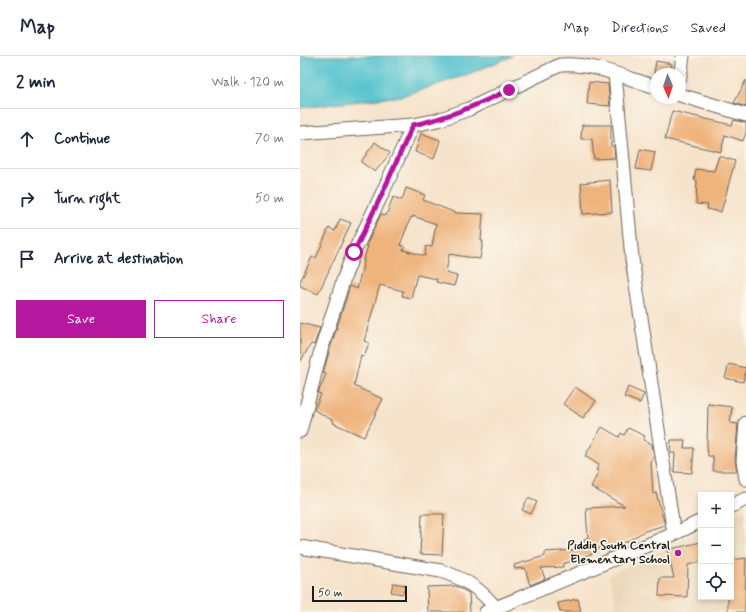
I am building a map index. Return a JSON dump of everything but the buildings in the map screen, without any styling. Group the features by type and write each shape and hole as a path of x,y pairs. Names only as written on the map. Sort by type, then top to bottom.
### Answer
{"street":[{"path":"681,68 683,56"},
{"path":"300,133 413,125 438,120 468,109 560,65 569,64 595,69 650,85"},
{"path":"615,74 632,260 674,534"},
{"path":"686,97 746,115"},
{"path":"300,431 322,350 351,258 413,125"},
{"path":"746,423 743,461 746,479"},
{"path":"734,505 746,499"},
{"path":"300,547 442,571 473,584 482,591 491,610 674,534 698,522"}],"shaded area":[{"name":"Piddig South Central Elementary School","path":"745,510 746,612 618,612 609,575 698,532 698,600 734,600 734,515"}],"water":[{"path":"300,56 513,56 466,75 402,96 300,108"}],"place":[{"name":"Piddig South Central Elementary School","path":"678,553"}],"route":[{"path":"354,252 413,125 438,120 468,109 509,90"}]}
